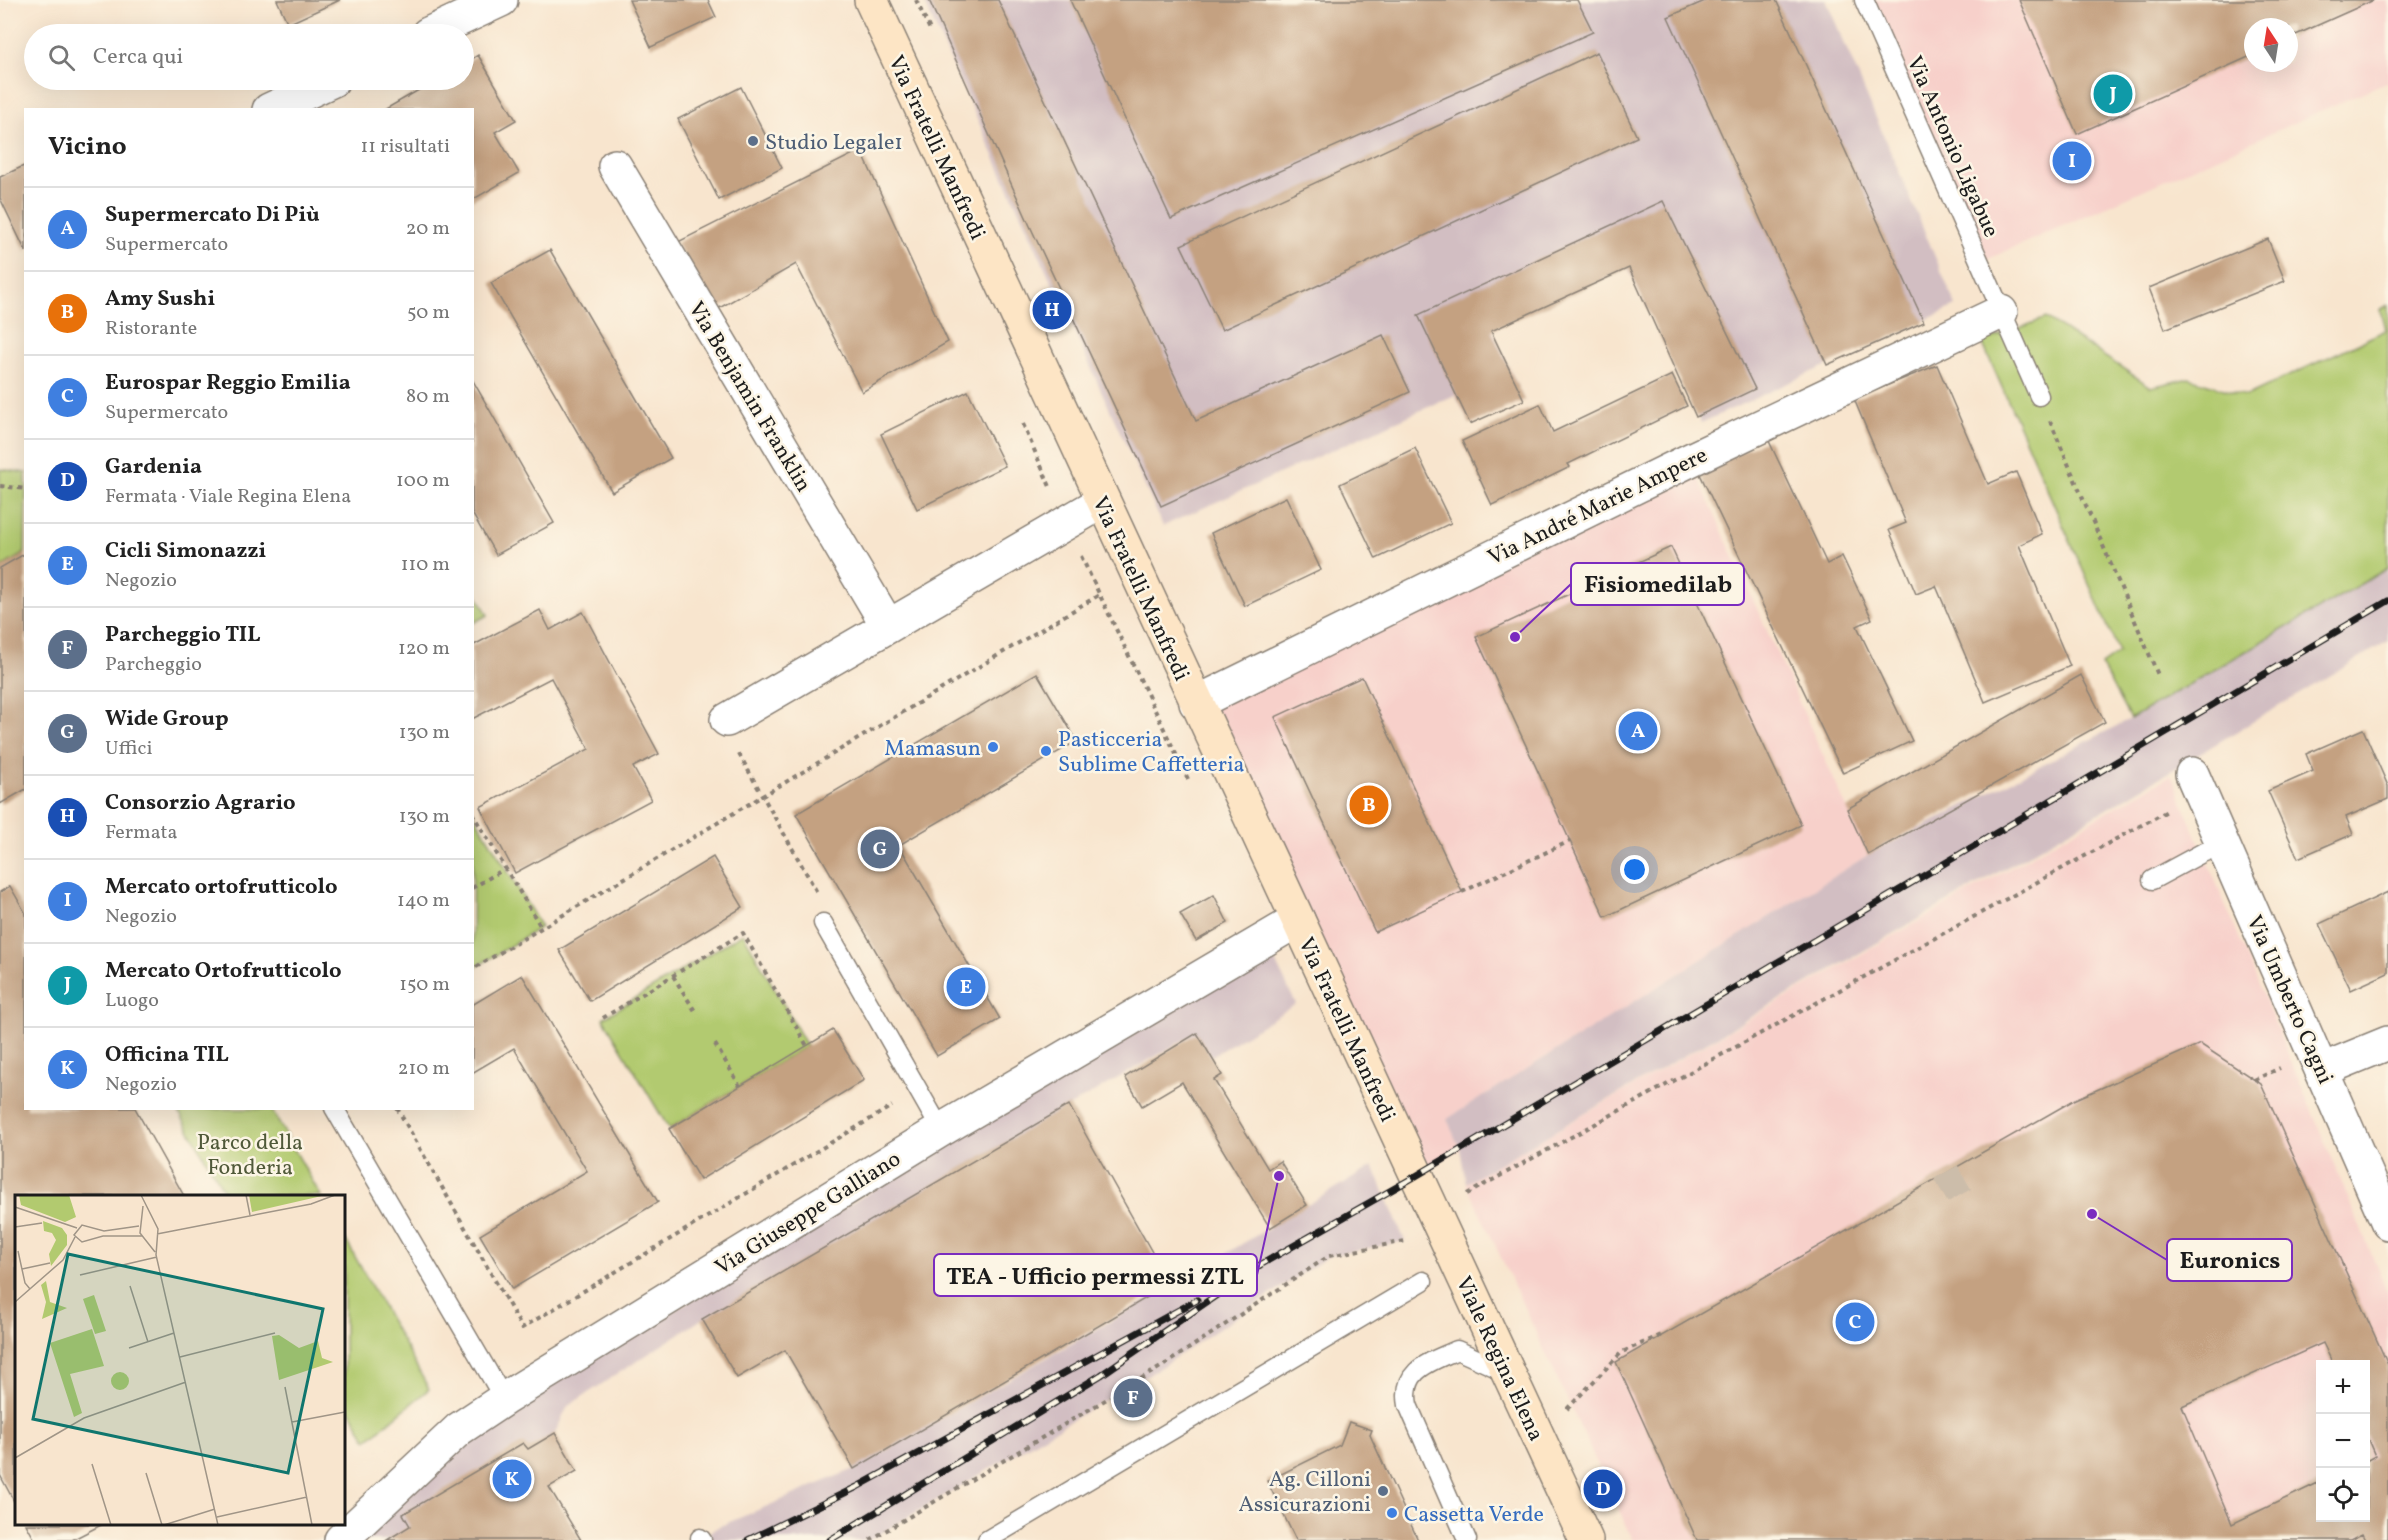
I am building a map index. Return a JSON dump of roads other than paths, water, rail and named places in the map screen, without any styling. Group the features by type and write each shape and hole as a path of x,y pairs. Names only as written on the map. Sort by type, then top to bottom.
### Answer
{"main road":[{"name":"Via Fratelli Manfredi","path":"871,0 1416,1176"},
{"name":"Viale Regina Elena","path":"1416,1176 1586,1540"}],"street":[{"path":"449,24 501,0"},
{"path":"273,108 312,90"},
{"name":"Via Benjamin Franklin","path":"615,166 888,626"},
{"name":"Via André Marie Ampere","path":"1196,703 1690,460 2001,312"},
{"path":"727,720 1102,502"},
{"name":"Via Umberto Cagni","path":"2197,784 2388,1223"},
{"name":"Via Giuseppe Galliano","path":"341,1540 459,1429 504,1399 941,1130 1298,920"},
{"path":"2322,1070 2388,1043"}],"lane":[{"name":"Via Antonio Ligabue","path":"1864,0 2039,396"},
{"path":"2152,880 2202,853 2223,845"},
{"path":"823,923 941,1130"},
{"path":"335,1110 504,1399"},
{"path":"987,1540 1423,1281"},
{"path":"1467,1540 1408,1405 1406,1393 1415,1372 1457,1350 1509,1374"}],"tunnel":[{"path":"1946,1172 1964,1204"}],"railway":[{"path":"830,1540 1101,1375 1260,1265 1416,1176 2388,601"},
{"path":"748,1540 857,1487 1197,1300"}],"place":[{"name":"Mercato Ortofrutticolo","path":"2113,94"},
{"name":"Studio Legale1","path":"753,141"},
{"name":"Mercato ortofrutticolo","path":"2072,161"},
{"name":"Consorzio Agrario","path":"1052,310"},
{"name":"Fisiomedilab","path":"1515,637"},
{"name":"Supermercato Di Più","path":"1638,731"},
{"name":"Mamasun","path":"993,747"},
{"name":"Pasticceria Sublime Caffetteria","path":"1046,751"},
{"name":"Amy Sushi","path":"1369,805"},
{"name":"Wide Group","path":"880,849"},
{"name":"Cicli Simonazzi","path":"966,987"},
{"name":"TEA - Ufficio permessi ZTL","path":"1279,1176"},
{"name":"Euronics","path":"2092,1214"},
{"name":"Eurospar Reggio Emilia","path":"1855,1322"},
{"name":"Parcheggio TIL","path":"1133,1398"},
{"name":"Officina TIL","path":"512,1479"},
{"name":"Gardenia","path":"1603,1489"},
{"name":"Ag. Cilloni Assicurazioni","path":"1383,1491"},
{"name":"Cassetta Verde","path":"1392,1513"}],"park label":[{"name":"Parco della Fonderia","path":"250,1154"}]}
